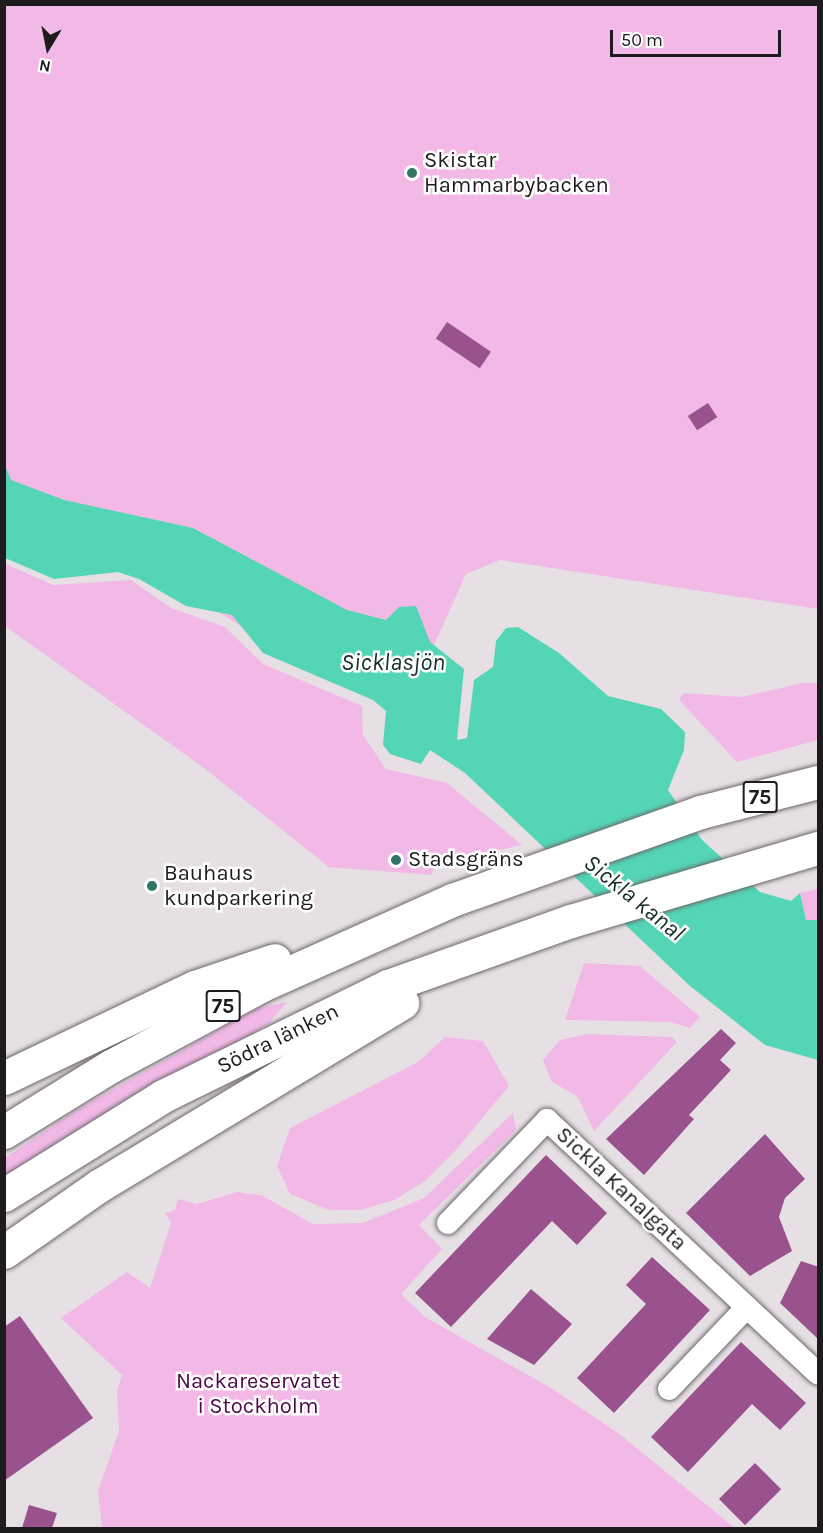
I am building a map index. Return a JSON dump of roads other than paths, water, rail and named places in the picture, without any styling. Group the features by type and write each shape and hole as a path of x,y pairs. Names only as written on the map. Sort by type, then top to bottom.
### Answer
{"highway":[{"name":"75","path":"4,1132 111,1066 262,985 452,900 532,869 701,812 819,782"},
{"name":"75","path":"571,921 750,865 819,848"},
{"path":"4,1078 195,987 452,900"},
{"name":"Södra länken","path":"4,1195 163,1096 327,1014 388,986 571,921"},
{"path":"4,1252 100,1185 371,1018 571,921"}],"street":[{"name":"Sickla Kanalgata","path":"448,1222 546,1120 819,1374"},
{"path":"669,1389 747,1307"}],"water":[{"path":"4,463 11,480 64,500 193,528 347,610 386,620 399,607 416,606 430,642 464,669 457,740 467,738 474,680 493,667 496,641 506,628 518,627 559,653 608,696 661,709 685,732 684,750 668,790 702,840 760,892 791,901 800,893 806,920 818,920 818,1060 765,1045 690,986 465,773 430,750 421,764 390,754 383,745 386,711 373,700 263,653 232,615 186,606 139,579 118,572 54,579 5,558"}],"place":[{"name":"Skistar Hammarbybacken","path":"412,173"},
{"name":"Stadsgräns","path":"396,860"},
{"name":"Bauhaus kundparkering","path":"152,886"}],"water label":[{"name":"Sicklasjön","path":"393,663"},
{"name":"Sickla kanal","path":"634,898"}],"park label":[{"name":"Nackareservatet i Stockholm","path":"258,1394"}]}
